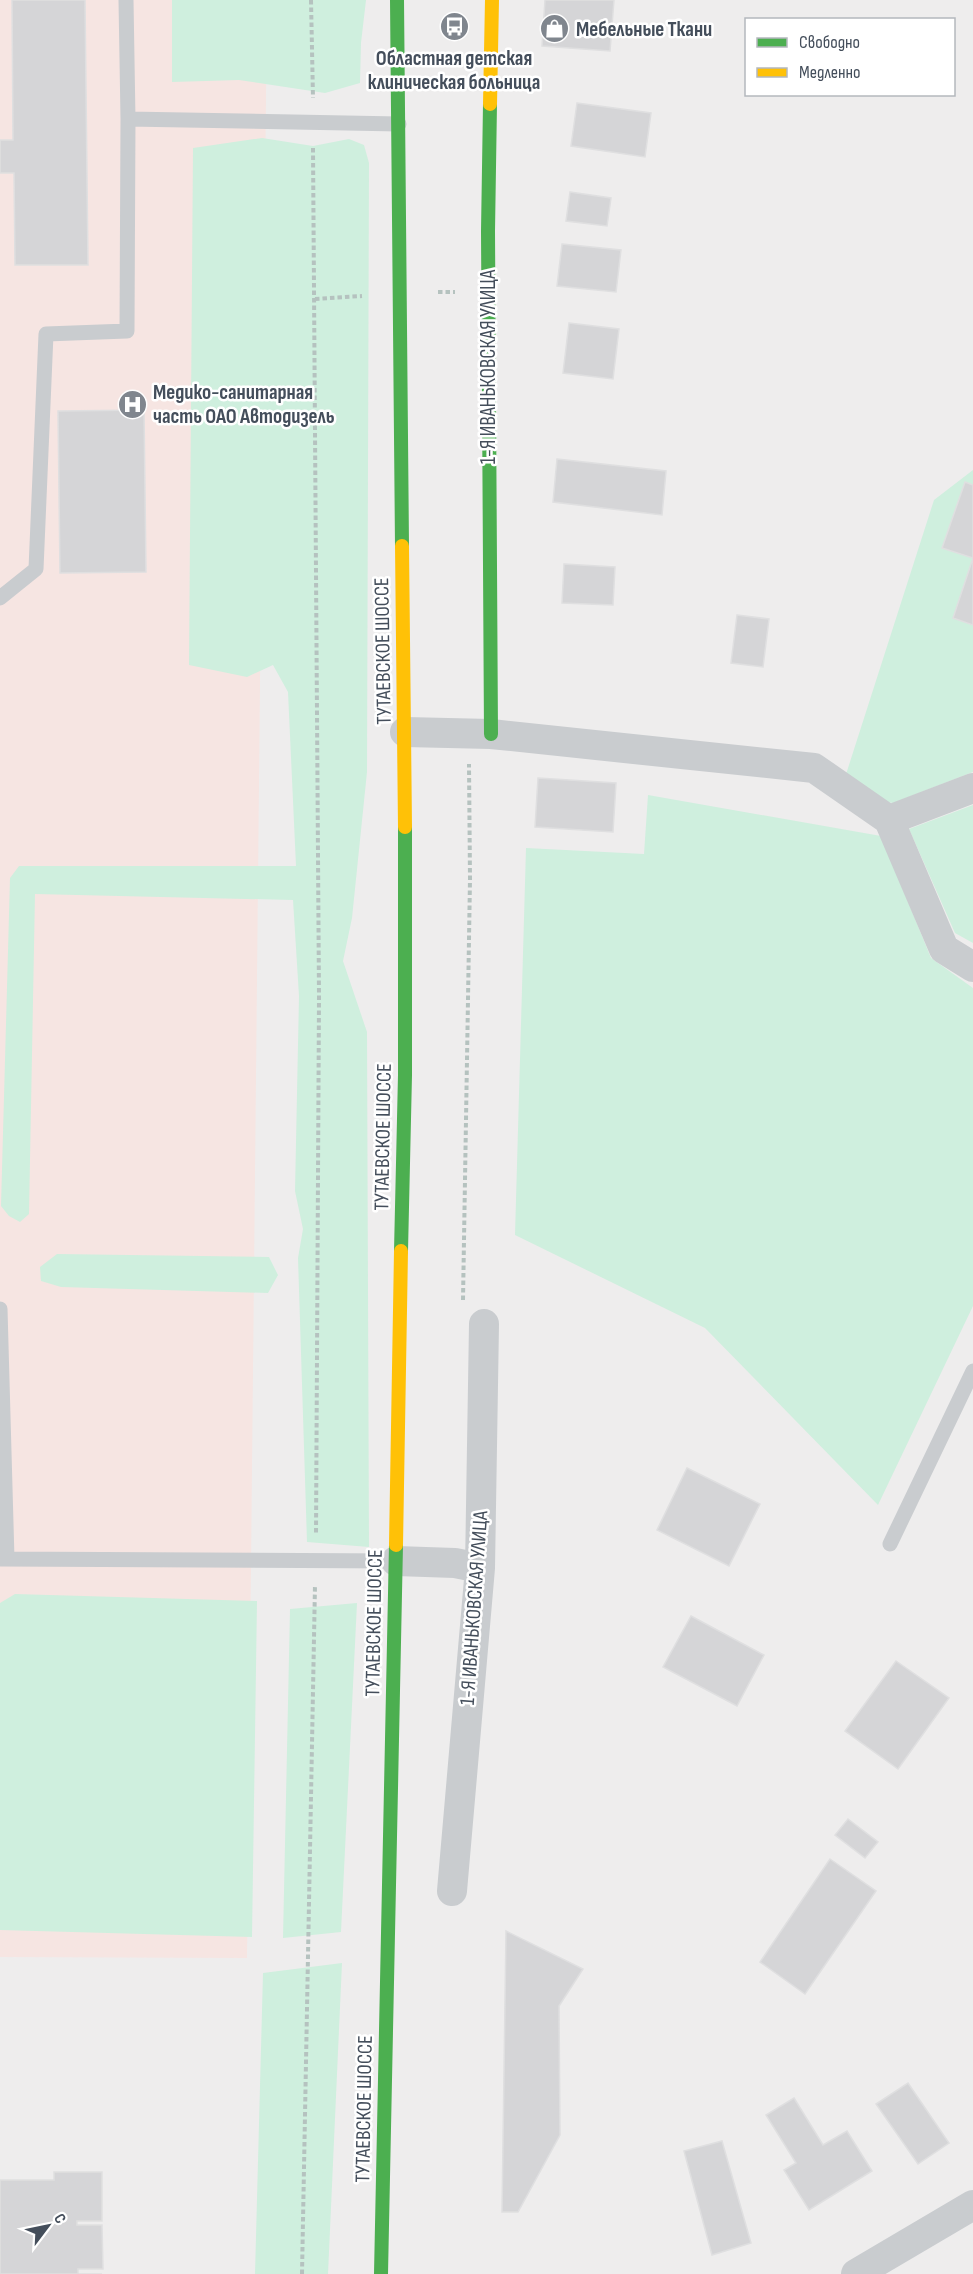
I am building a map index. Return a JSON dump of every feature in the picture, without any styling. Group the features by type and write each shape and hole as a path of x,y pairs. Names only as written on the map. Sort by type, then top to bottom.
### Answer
{"main road":[{"name":"ТУТАЕВСКОЕ ШОССЕ","path":"381,2274 405,1075 405,732 397,0"},
{"name":"1-Я ИВАНЬКОВСКАЯ УЛИЦА","path":"491,734 488,231 492,0"}],"street":[{"path":"405,732 491,734 814,768 890,820 944,949 973,967"},
{"path":"890,820 973,788"},
{"name":"1-Я ИВАНЬКОВСКАЯ УЛИЦА","path":"452,1891 480,1568 484,1324"},
{"path":"396,1561 455,1563 480,1568"},
{"path":"856,2274 973,2205"}],"lane":[{"path":"0,597 36,569 46,334 127,331 126,0"},
{"path":"128,119 399,124"},
{"path":"0,1309 3,1559 396,1561"},
{"path":"890,1544 973,1371"}],"path":[{"path":"302,2274 316,1560 320,997 311,0"},
{"path":"315,299 362,296"}],"shaded area":[{"path":"0,0 267,0 247,1958 0,1957"}],"green space":[{"path":"172,0 366,0 361,43 360,83 325,93 239,80 172,82"},
{"path":"262,138 313,146 349,139 364,145 369,163 367,772 352,918 343,961 367,1032 369,1547 307,1542 298,1258 303,1229 295,1191 299,996 293,900 35,894 29,1214 20,1222 9,1216 1,1206 10,878 19,866 296,866 288,692 273,665 247,677 189,665 193,148"},
{"path":"973,470 973,772 893,803 840,793 934,500"},
{"path":"648,795 881,836 931,958 973,988 973,1306 878,1505 705,1328 515,1235 526,848 644,854"},
{"path":"973,805 973,943 955,933 909,829"},
{"path":"57,1254 269,1257 278,1275 268,1293 61,1287 41,1281 40,1267"},
{"path":"15,1594 257,1601 252,1937 0,1930 0,1603"},
{"path":"357,1603 341,1932 283,1938 290,1609"},
{"path":"342,1963 328,2274 255,2274 263,1973"}],"building":[{"path":"12,0 85,0 88,265 15,265 14,173 0,173 0,140 13,140"},
{"path":"545,0 614,0 610,51 542,46"},
{"path":"577,103 651,113 645,157 571,146"},
{"path":"570,192 611,198 607,226 566,221"},
{"path":"562,244 621,250 616,292 557,286"},
{"path":"569,323 619,329 613,379 563,373"},
{"path":"144,410 146,572 60,573 58,411"},
{"path":"557,459 666,471 662,515 553,502"},
{"path":"965,482 973,485 973,558 942,548"},
{"path":"973,558 973,625 953,618"},
{"path":"564,564 615,567 613,605 562,603"},
{"path":"737,615 769,619 763,667 731,663"},
{"path":"538,778 616,783 613,832 535,827"},
{"path":"687,1468 760,1504 729,1566 657,1530"},
{"path":"691,1616 764,1655 737,1706 663,1667"},
{"path":"896,1661 949,1698 898,1769 845,1731"},
{"path":"848,1819 878,1842 865,1858 835,1835"},
{"path":"830,1859 876,1891 805,1994 760,1962"},
{"path":"506,1931 583,1969 559,2006 560,2135 518,2212 502,2212"},
{"path":"908,2083 949,2143 918,2164 876,2104"},
{"path":"794,2098 823,2145 847,2131 872,2171 809,2210 784,2170 796,2163 766,2115"},
{"path":"722,2141 751,2243 712,2255 684,2151"},
{"path":"54,2172 102,2172 102,2221 77,2221 77,2225 102,2225 103,2269 78,2269 78,2274 0,2274 0,2180 54,2180"}],"traffic: fast":[{"path":"397,0 402,546"},
{"path":"490,104 488,231 491,734"},
{"path":"401,1251 405,1075 405,827"},
{"path":"381,2274 396,1545"}],"traffic: slow":[{"path":"490,104 492,0"},
{"path":"402,546 405,827"},
{"path":"396,1545 401,1251"}],"place":[{"name":"Областная детская клиническая больница","path":"454,27"},
{"name":"Мебельные Ткани","path":"555,29"},
{"name":"Медико-санитарная часть ОАО Автодизель","path":"132,404"}]}
